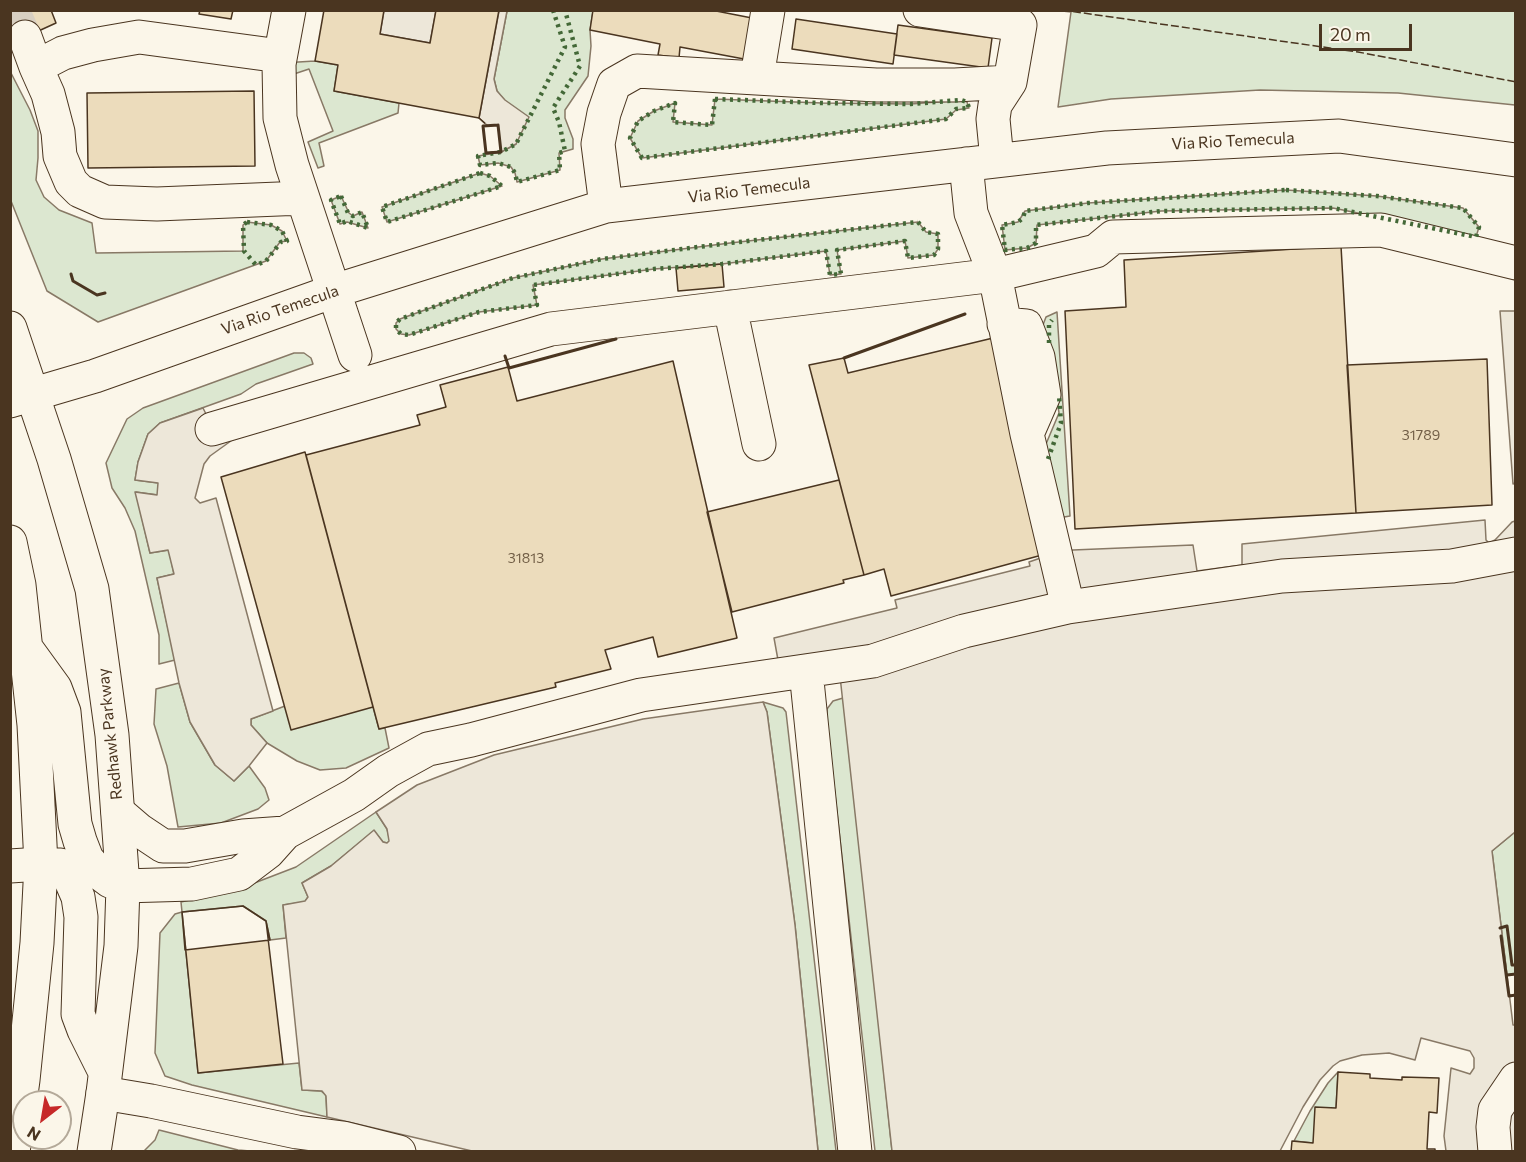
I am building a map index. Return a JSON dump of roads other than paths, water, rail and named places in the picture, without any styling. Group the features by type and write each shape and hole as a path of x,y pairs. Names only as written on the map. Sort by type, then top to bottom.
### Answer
{"main road":[{"path":"289,10 280,56 280,117 292,165 355,355"},
{"path":"757,77 768,10"},
{"path":"920,10 1020,25 1010,82 995,105 971,213 995,275 1027,434 1068,607"},
{"path":"36,67 63,53 93,45 141,24 280,56"},
{"path":"25,37 48,94 58,132 60,156 71,182 80,191 105,202 157,204 303,198"},
{"path":"606,206 598,144 604,113 614,84 637,71 876,85 1010,82"},
{"name":"Via Rio Temecula","path":"22,398 96,375 334,291 606,206 1107,148 1339,136 1515,160"},
{"path":"212,429 552,329 995,275 1096,251 1113,237 1381,230 1515,263"},
{"path":"730,307 759,444"},
{"name":"Redhawk Parkway","path":"10,328 22,398 57,466 92,589 112,735 123,886 121,946 93,1152"},
{"path":"10,543 19,585 34,725 26,865 37,943 24,1080 13,1152"},
{"path":"25,647 55,688 64,712 75,824 87,859 110,881 123,886 192,884 239,874 267,852 285,833 354,795 388,771 428,749 471,740 641,695 873,661 964,630 1068,607 1282,576 1452,566 1515,554"},
{"path":"806,671 855,1152"},
{"path":"118,812 163,846 185,846 243,836 285,833"},
{"path":"26,865 60,865 69,873 78,897 81,917 78,1014 104,1083 330,1144 399,1152"},
{"path":"1495,1152 1493,1127 1495,1110 1515,1078"}],"tunnel":[{"path":"13,10 25,37"}]}
